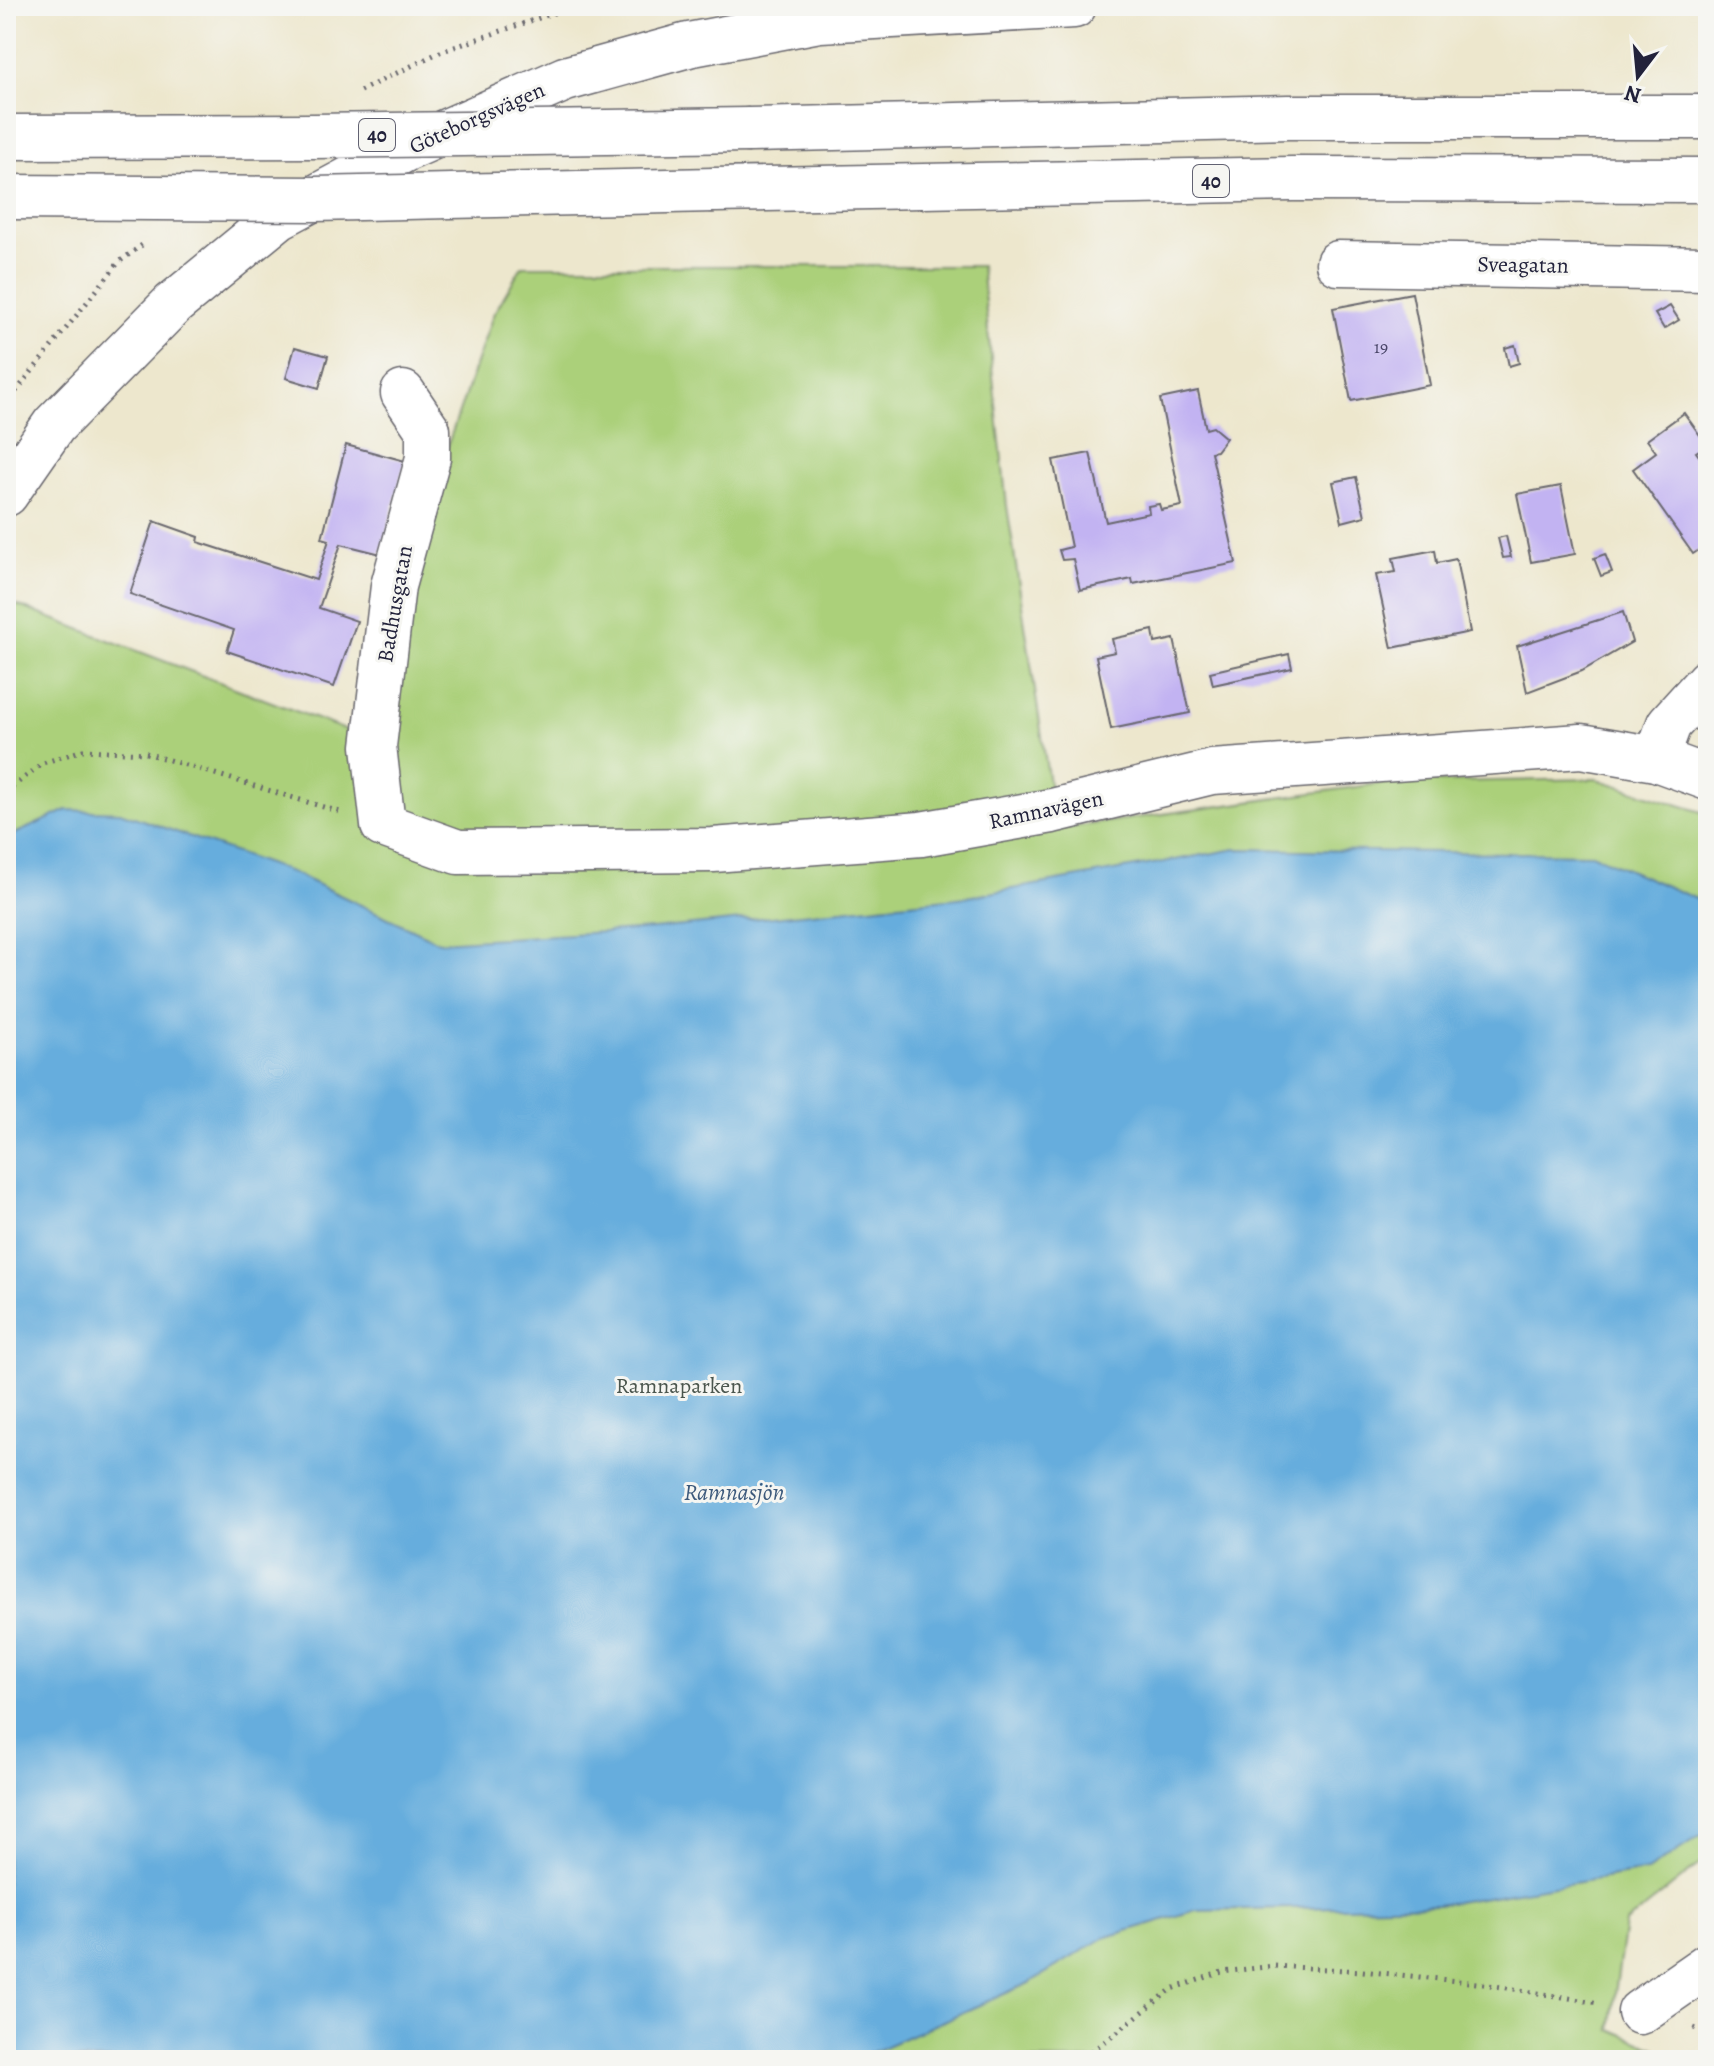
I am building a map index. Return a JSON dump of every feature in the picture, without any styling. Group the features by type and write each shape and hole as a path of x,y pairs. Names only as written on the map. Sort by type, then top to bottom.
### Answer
{"main road":[{"name":"Göteborgsvägen","path":"6,494 54,425 173,304 279,217 406,149 565,79 688,45 820,20 1074,6"},
{"name":"40","path":"6,137 749,130 1288,117 1708,117"},
{"name":"40","path":"6,197 315,199 1293,179 1708,180"},
{"name":"Sveagatan","path":"1338,263 1708,269"},
{"name":"Badhusgatan","path":"383,825 374,746 393,586 428,458 428,430 403,393"},
{"path":"1656,759 1669,724 1708,681"},
{"name":"Ramnavägen","path":"383,825 458,852 713,850 921,834 1052,811 1212,772 1581,746 1656,759 1708,778"},
{"path":"1640,2012 1708,1965"}],"path":[{"path":"6,792 43,763 83,750 146,753 383,825"},
{"path":"1078,2060 1172,1989 1222,1972 1274,1966 1477,1983 1618,2006 1708,2034"}],"green space":[{"name":"Ramnasjön","path":"522,266 981,266 1007,506 1056,829 1384,783 1597,779 1708,814 1708,1857 1625,1924 1610,2029 1682,2060 6,2060 6,601 348,731 493,315"}],"water":[{"name":"Ramnasjön","path":"67,810 120,812 293,873 439,942 653,929 967,897 1236,849 1592,854 1708,904 1708,1831 1647,1871 1438,1905 1196,1910 1104,1938 1029,1983 855,2060 6,2060 6,838"}],"building":[{"path":"1412,293 1430,385 1351,401 1333,308"},
{"path":"1670,306 1679,320 1664,329 1655,314"},
{"path":"1515,345 1519,363 1509,366 1505,348"},
{"path":"295,347 328,356 319,388 286,378"},
{"path":"1198,391 1206,429 1213,427 1226,438 1216,451 1211,452 1236,563 1133,584 1132,579 1080,590 1073,559 1062,560 1059,550 1071,547 1053,460 1090,453 1106,522 1149,513 1148,506 1159,504 1161,510 1182,506 1160,399"},
{"path":"1684,413 1707,445 1696,452 1708,468 1708,544 1693,554 1633,469 1656,452 1647,440"},
{"path":"346,445 405,461 381,554 341,544 319,608 357,621 334,687 227,651 234,630 130,594 154,521 199,537 198,542 316,580 329,540 322,538"},
{"path":"1356,477 1365,516 1342,522 1333,482"},
{"path":"1561,486 1575,554 1531,562 1517,494"},
{"path":"1506,536 1511,557 1503,558 1498,538"},
{"path":"1435,550 1437,563 1456,559 1470,632 1392,648 1376,575 1396,572 1393,558"},
{"path":"1605,554 1612,572 1601,576 1594,558"},
{"path":"1623,612 1632,642 1582,671 1527,692 1517,646"},
{"path":"1153,630 1155,643 1174,639 1190,713 1111,729 1096,656 1115,652 1112,639"},
{"path":"1289,654 1292,668 1213,685 1210,672"}],"park label":[{"name":"Ramnaparken","path":"679,1386"}]}
